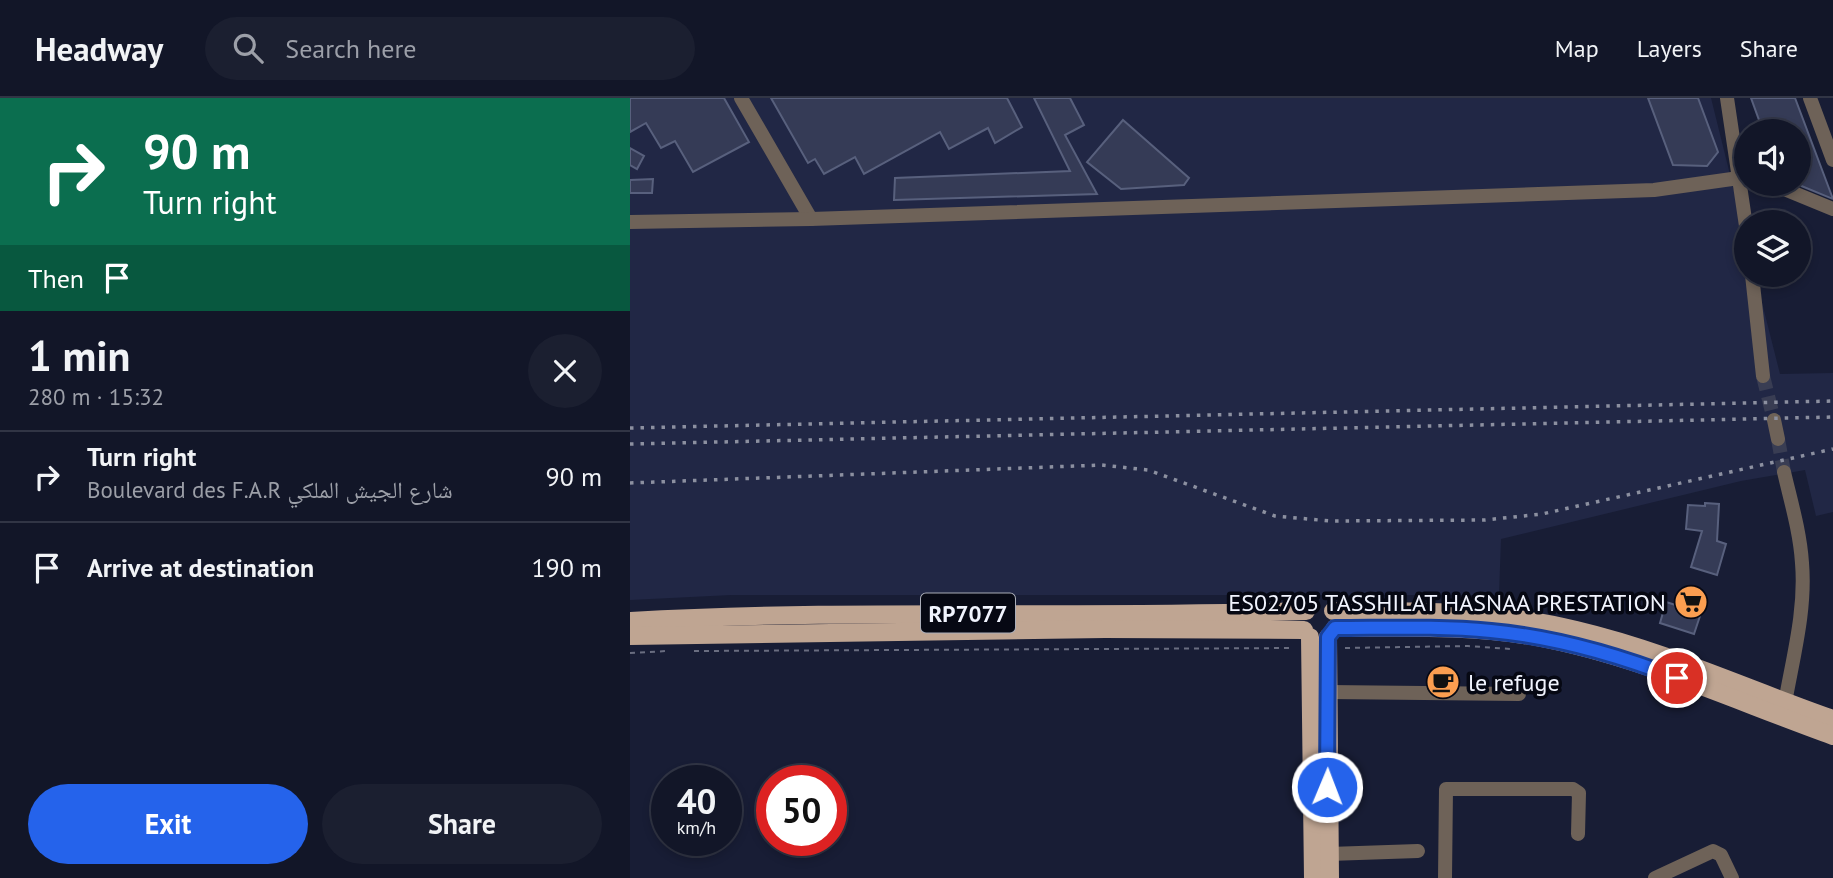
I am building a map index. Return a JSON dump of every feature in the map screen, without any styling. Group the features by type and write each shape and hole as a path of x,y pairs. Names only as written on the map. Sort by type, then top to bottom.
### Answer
{"main road":[{"name":"RP7077","path":"630,621 853,613 1228,614 1306,611 1317,605 1321,634"},
{"path":"1306,611 1303,618 1321,634 1328,692 1330,878"},
{"name":"RP7077","path":"1321,634 1477,614 1574,629 1678,660 1785,703 1833,719"},
{"name":"RP7077","path":"630,636 1105,629 1321,634 1492,631 1573,645 1655,670 1833,736"},
{"path":"1313,878 1321,634"}],"street":[{"path":"741,98 811,219"},
{"path":"1727,98 1734,131"},
{"path":"1810,98 1833,160"},
{"path":"630,222 811,219 1654,190 1734,178"},
{"path":"1801,196 1833,209"},
{"path":"1753,287 1763,376"},
{"path":"1774,420 1778,439"},
{"path":"1784,472 1799,542 1803,584 1785,703"},
{"path":"1328,692 1519,694"},
{"path":"1445,878 1446,789 1573,789 1580,800 1578,834"},
{"path":"1329,854 1418,851"},
{"path":"1655,878 1713,851 1721,855 1732,878"}],"path":[{"path":"688,651 1321,634 1520,650"},
{"path":"630,653 674,651"}],"shaded area":[{"path":"630,98 1711,98 1739,210 1734,210 1734,287 1758,287 1780,374 1833,373 1833,512 1816,516 1805,470 1741,481 1501,539 1499,595 731,595 630,600"}],"building":[{"path":"630,98 724,98 749,142 693,172 675,141 661,148 646,123 630,132"},
{"path":"771,98 1007,98 1022,127 995,143 988,128 949,149 940,132 864,174 855,157 824,174 815,159 808,163"},
{"path":"1034,98 1070,98 1084,125 1065,135 1097,194 894,200 895,178 1070,171"},
{"path":"1648,98 1698,98 1718,152 1707,166 1673,165"},
{"path":"1751,98 1795,98 1803,119 1759,119"},
{"path":"1123,120 1189,178 1184,185 1121,189 1087,162"},
{"path":"1811,141 1833,199 1811,190"},
{"path":"630,148 644,156 637,169 630,165"},
{"path":"653,179 652,193 630,193 630,180"},
{"path":"1705,503 1719,504 1717,541 1726,544 1717,575 1691,567 1702,531 1686,529 1688,505 1705,506"},
{"path":"1666,602 1701,613 1694,634 1660,623"}],"tunnel":[{"path":"1763,376 1774,420"},
{"path":"1778,439 1784,472"}],"railway":[{"path":"630,428 1833,401"},
{"path":"630,444 1833,417"},
{"path":"630,483 1102,465 1148,470 1275,516 1330,521 1485,520 1542,514 1833,449"}],"place":[{"name":"ES02705 TASSHILAT HASNAA PRESTATION","path":"1691,602"},
{"name":"le refuge","path":"1443,682"}],"route":[{"path":"1327,787 1328,637 1335,628 1440,628 1535,637 1612,655 1677,678"}]}
